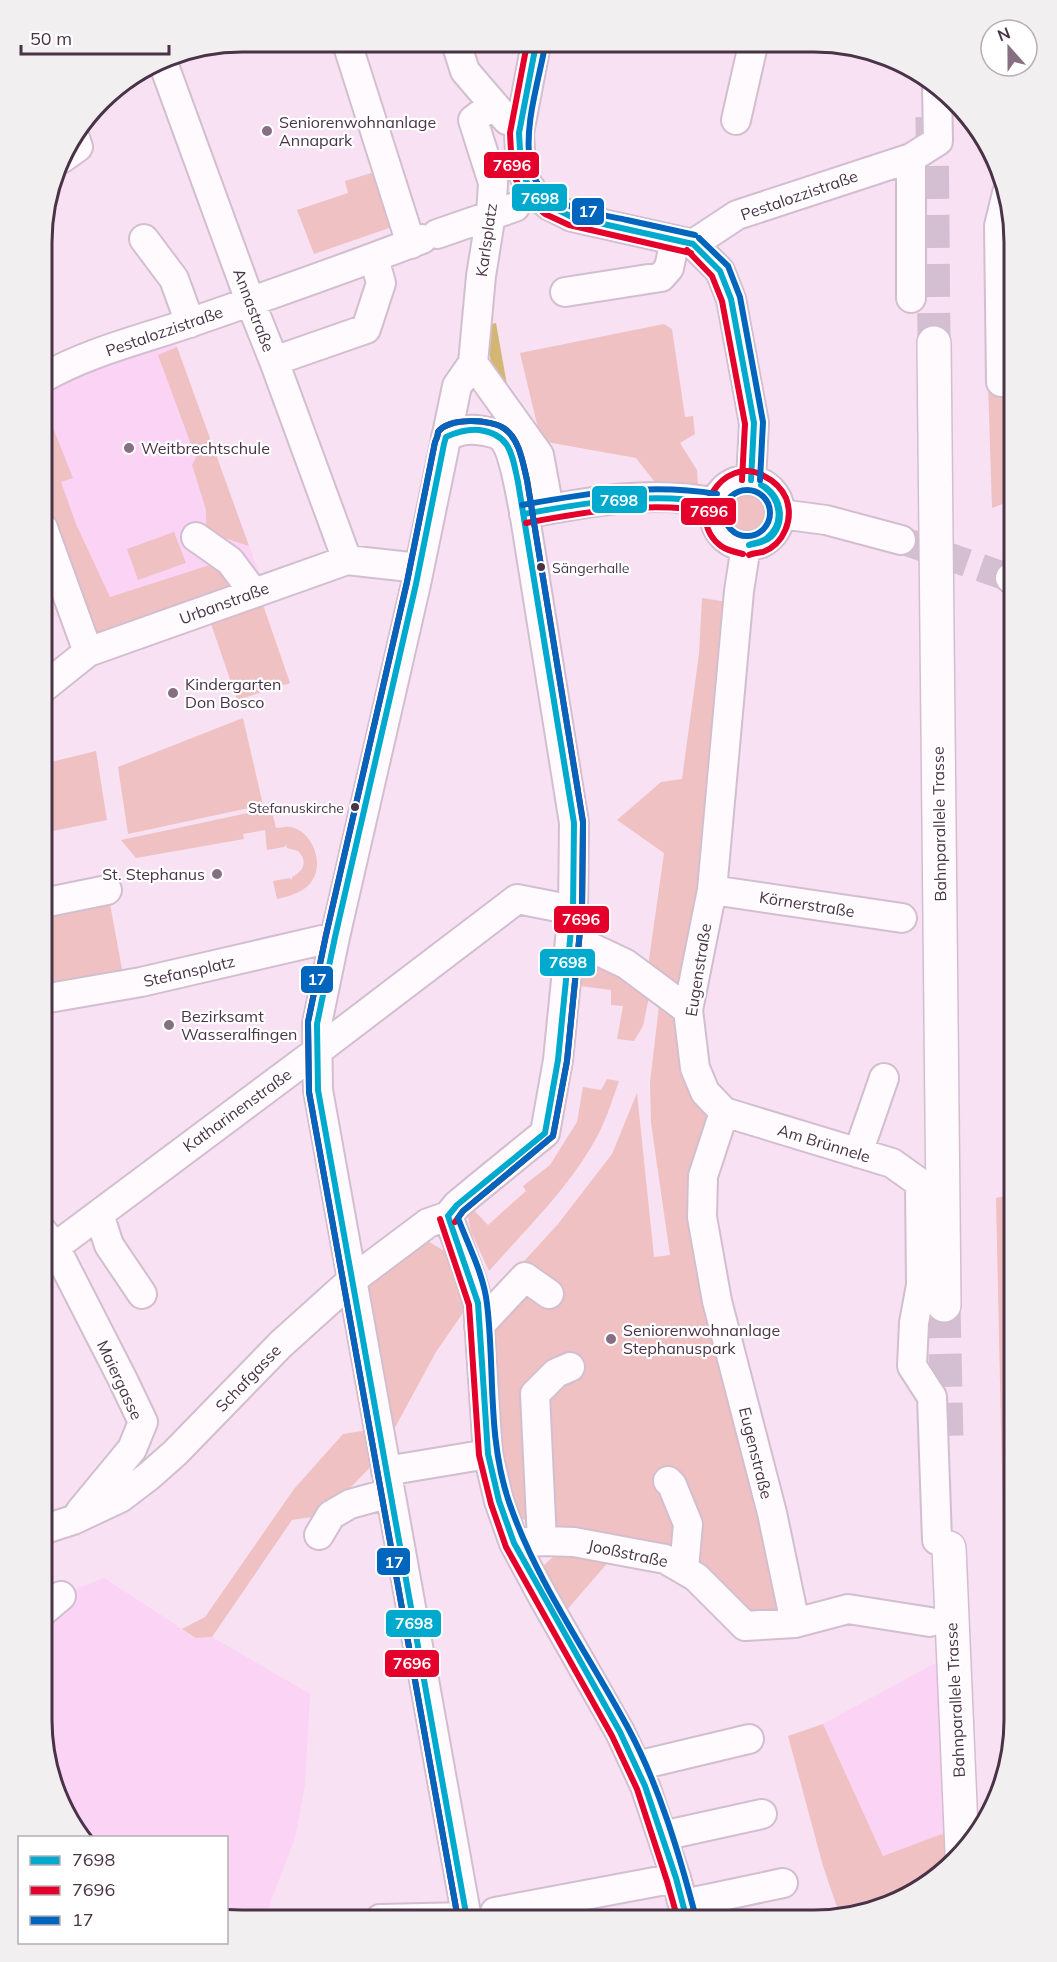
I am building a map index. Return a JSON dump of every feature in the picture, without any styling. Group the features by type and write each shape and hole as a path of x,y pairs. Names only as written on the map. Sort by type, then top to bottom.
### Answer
{"main road":[{"name":"Bahnparallele Trasse","path":"934,343 944,1305"},
{"name":"Bahnparallele Trasse","path":"943,1544 961,1840"}],"street":[{"path":"351,53 423,239"},
{"path":"459,53 465,71 519,133"},
{"path":"534,53 519,133 521,168 534,194 550,206 572,217 684,242 720,272 731,299 754,423 751,480"},
{"path":"736,120 751,53"},
{"name":"Annastraße","path":"165,69 347,560"},
{"name":"Karlsplatz","path":"462,82 480,115 493,183 503,210 481,276 473,363 457,386 456,433 419,568 335,937 317,1024 316,1052 318,1090 466,1910"},
{"name":"Pestalozzistraße","path":"684,242 737,215 911,158 938,141 937,98"},
{"path":"911,158 911,298"},
{"name":"Pestalozzistraße","path":"52,373 68,363 250,302 503,210"},
{"path":"1001,382 999,226 1002,213"},
{"path":"144,239 174,279 190,323"},
{"path":"565,292 662,277 684,242"},
{"path":"274,361 366,328 381,283 374,258"},
{"path":"473,363 539,456 536,511 574,823 572,924 557,1073 545,1133 457,1205 448,1216 478,1303 488,1454 499,1501 528,1542"},
{"path":"456,433 486,431 500,436 506,444 536,511"},
{"path":"751,480 763,484 778,502 780,514 777,527 770,537 759,544 746,546 734,544 717,527 714,515 715,503 729,486 740,481 751,480"},
{"path":"536,511 638,497 668,497 715,503"},
{"path":"780,514 826,520 901,540"},
{"path":"196,537 230,561 254,592"},
{"name":"Eugenstraße","path":"746,546 739,591 712,890 688,1010 695,1068 705,1092 724,1112 703,1176 702,1217 717,1301 772,1513 795,1623"},
{"path":"52,553 88,651"},
{"name":"Urbanstraße","path":"52,681 88,651 347,560 419,568"},
{"path":"52,599 70,604"},
{"path":"52,901 107,890"},
{"name":"Körnerstraße","path":"712,890 902,918"},
{"name":"Katharinenstraße","path":"52,1238 99,1214 518,898 572,924"},
{"path":"572,924 688,1010"},
{"name":"Stefansplatz","path":"52,997 141,982 335,937"},
{"path":"858,1153 884,1078"},
{"name":"Am Brünnele","path":"724,1112 892,1163 920,1182 921,1285 914,1323 912,1366 932,1397 943,1544"},
{"path":"99,1214 109,1245 142,1294"},
{"name":"Schafgasse","path":"52,1527 73,1520 120,1497 149,1476 175,1453 281,1344 352,1280 428,1223 448,1216"},
{"name":"Maiergasse","path":"52,1245 143,1422 132,1449 73,1520"},
{"path":"479,1326 525,1277 549,1294"},
{"path":"570,1367 555,1373 536,1394 528,1542 542,1595 620,1732 645,1786 682,1900"},
{"path":"319,1535 331,1515 388,1482 488,1454"},
{"path":"668,1481 672,1485 688,1524 684,1569"},
{"name":"Jooßstraße","path":"528,1542 574,1542 665,1559 696,1577 745,1626 795,1623 848,1610 930,1622"},
{"path":"636,1766 749,1739"},
{"path":"662,1836 762,1814"},
{"path":"512,1910 682,1900 783,1883"}],"shaded area":[{"path":"381,170 398,225 314,254 297,210 348,193 345,181"},
{"path":"496,323 507,385 495,387 485,325"},
{"path":"664,324 672,329 685,417 693,416 695,434 680,443 697,470 699,500 664,494 636,458 541,441 520,353"},
{"name":"Weitbrechtschule","path":"174,339 262,581 92,643 52,533 52,385"},
{"path":"177,347 249,546 206,532 206,510 192,465 196,458 158,355"},
{"path":"1005,371 1005,503 992,508 988,382"},
{"path":"52,425 73,478 61,482 76,524 110,597 216,563 243,588 92,643 52,533"},
{"path":"747,487 757,489 766,495 772,504 774,514 772,524 766,533 757,539 747,541 737,539 728,533 722,524 720,514 722,504 728,495 737,489"},
{"path":"174,532 186,563 138,580 127,549"},
{"path":"260,596 290,683 237,700 208,615"},
{"path":"702,598 734,603 686,1003 647,974 664,853 617,820 661,782 682,779 699,654"},
{"path":"243,718 263,805 128,834 118,767"},
{"path":"96,751 107,820 52,831 52,762"},
{"path":"271,808 276,828 297,829 309,840 314,847 317,864 313,879 306,887 292,895 277,899 273,881 290,878 292,880 292,877 302,869 304,862 298,851 287,848 286,845 267,850 265,830 243,834 244,839 136,858 121,840"},
{"path":"108,893 124,980 52,992 52,904"},
{"path":"576,945 651,988 643,1026 634,1041 617,1039 623,1006 611,1005 611,990 572,985"},
{"path":"660,998 684,1014 715,1115 695,1174 782,1613 746,1612 696,1563 551,1528 516,1517 505,1501 484,1305 558,1224 612,1154 637,1093 654,1257 670,1255 651,1123 650,1082"},
{"path":"607,1079 619,1081 602,1127 588,1152 548,1205 489,1271 471,1232 468,1217 472,1208 488,1225 526,1191 523,1186 550,1165 577,1122 583,1087 601,1090"},
{"path":"1004,1196 1004,1572 996,1198"},
{"path":"429,1242 448,1253 469,1304 436,1352 386,1444 357,1282 415,1243"},
{"path":"374,1429 379,1458 353,1485 312,1517 292,1520 212,1637 196,1638 182,1629 205,1617 294,1489 343,1434"},
{"path":"578,1554 610,1560 566,1611 545,1573 544,1565 553,1557"},
{"path":"104,1578 196,1638 212,1637 310,1694 305,1785 295,1838 267,1910 228,1909 228,1836 93,1836 85,1825 72,1803 63,1780 56,1756 52,1719 52,1610 68,1592"},
{"path":"941,1660 947,1832 883,1856 823,1724"},
{"path":"823,1724 883,1856 947,1832 946,1856 920,1877 898,1890 875,1899 837,1908 823,1866 788,1736"}],"tunnel":[{"path":"932,117 934,343"},
{"path":"901,540 1005,576"},
{"path":"944,1305 947,1441"}],"transit line":[{"name":"7696","path":"525,53 510,133 512,170 520,189 527,198 545,214 569,225 691,253"},
{"name":"7698","path":"534,53 519,133 521,168 534,193 550,206 572,217 693,244"},
{"name":"17","path":"544,53 529,134 530,164 543,190 568,206 583,211 695,235"},
{"name":"17","path":"699,238 728,266 740,297 763,422 760,480"},
{"name":"7698","path":"693,244 720,271 731,299 754,423 751,480"},
{"name":"7696","path":"687,250 712,276 722,301 745,424 742,480"},
{"name":"7696","path":"455,1222 463,1211 553,1136 567,1061 582,911 583,822 527,480 520,453 510,434 505,429 490,423 470,421 443,427 438,432 435,442 407,582 308,1022 309,1092 456,1910"},
{"name":"17","path":"456,1910 309,1092 308,1022 407,582 435,442 438,432 443,427 470,421 490,423 505,429 510,434 520,453 527,480 583,822 582,911 567,1061 553,1136 463,1211 458,1218 479,1271 487,1304 494,1428 502,1478 509,1502 533,1560 612,1698 649,1772 683,1869 694,1910"},
{"name":"7698","path":"448,1216 457,1205 545,1133 558,1060 573,910 574,823 518,482 511,455 504,441 490,432 479,430 462,431 446,437 444,444 416,584 317,1024 318,1090 465,1910"},
{"name":"7696","path":"743,554 721,546 710,534 706,520 707,505 713,492 722,481 735,473 749,471 774,482 786,498 789,514 785,530 777,543 763,552 749,555"},
{"name":"7698","path":"749,545 769,539 779,523 777,501 773,494 761,485"},
{"name":"7698","path":"749,545 767,538 777,525 776,503 773,496 761,485"},
{"name":"17","path":"522,505 595,493 643,489 717,494"},
{"name":"17","path":"747,490 763,497 770,513 763,529 747,536 731,529 724,513 731,497 747,490"},
{"name":"7698","path":"524,514 595,502 643,498 715,503"},
{"name":"7696","path":"526,523 596,511 643,507 713,512"},
{"name":"7698","path":"448,1216 478,1303 488,1454 499,1501 514,1543 620,1732 645,1786 684,1910"},
{"name":"7696","path":"440,1219 469,1305 479,1455 491,1504 506,1547 612,1736 637,1789 675,1910"}],"place":[{"name":"Seniorenwohnanlage Annapark","path":"267,131"},
{"name":"Weitbrechtschule","path":"129,448"},
{"name":"Sängerhalle","path":"541,567"},
{"name":"Kindergarten Don Bosco","path":"173,693"},
{"name":"Stefanuskirche","path":"355,807"},
{"name":"St. Stephanus","path":"217,874"},
{"name":"Bezirksamt Wasseralfingen","path":"169,1025"},
{"name":"Seniorenwohnanlage Stephanuspark","path":"611,1339"}]}
